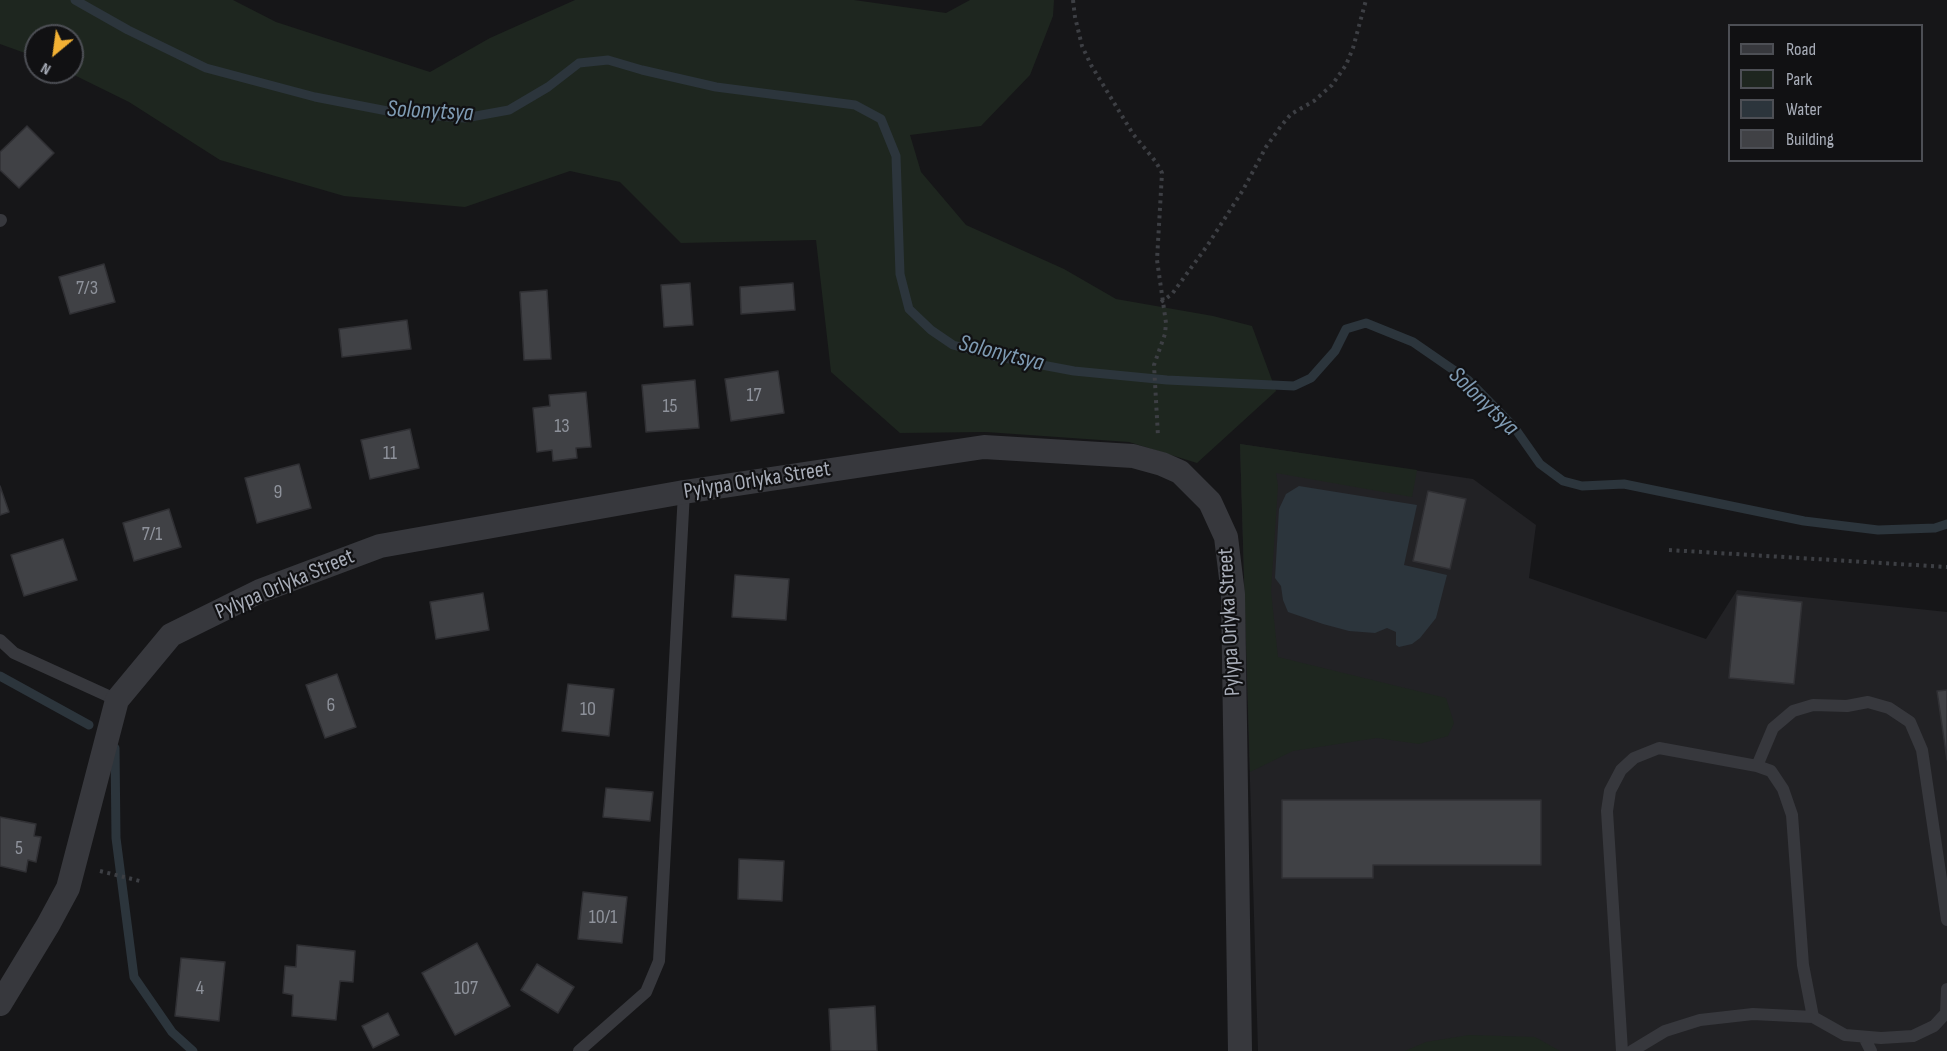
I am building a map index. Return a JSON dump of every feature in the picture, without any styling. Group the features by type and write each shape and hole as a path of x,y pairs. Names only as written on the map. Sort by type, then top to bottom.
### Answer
{"street":[{"name":"Pylypa Orlyka Street","path":"0,1004 68,888 117,700 171,635 260,591 380,546 684,492 984,447 1133,456 1162,464 1180,472 1210,502 1226,537 1233,594 1240,1051"}],"lane":[{"path":"579,1051 646,992 659,961 684,492"},
{"path":"0,640 14,653 117,700"},
{"path":"1757,766 1773,728 1792,711 1813,705 1847,706 1868,702 1889,708 1910,722 1922,750 1947,920"},
{"path":"1622,1051 1607,811 1610,791 1621,771 1634,758 1659,748 1757,766 1771,771 1783,789 1792,815 1803,965 1813,1017"},
{"path":"1632,1051 1665,1031 1700,1020 1753,1014 1813,1017 1845,1035 1913,1036 1934,1026 1947,1013 1947,989"},
{"path":"1864,1037 1871,1051"}],"path":[{"path":"1073,0 1082,45 1091,65 1133,134 1162,173 1157,260 1161,302 1166,323 1165,334 1154,364 1156,400"},
{"path":"1161,302 1172,294 1207,246 1281,126 1292,114 1314,101 1332,85 1346,65 1366,0"},
{"path":"1668,550 1947,567"},
{"path":"100,872 140,881"}],"shaded area":[{"path":"1240,444 1473,479 1536,525 1529,578 1706,639 1737,590 1947,612 1947,1051 1258,1051"}],"green space":[{"path":"0,0 233,0 276,22 430,72 490,38 575,0 854,0 946,13 970,0 1054,0 1053,16 1030,75 981,126 910,135 921,172 966,225 1064,269 1116,299 1213,316 1252,326 1276,391 1197,463 1129,442 986,432 900,433 831,372 816,240 681,243 620,182 570,171 465,207 344,196 220,160 129,102 84,80 84,24 24,24 24,53 0,44"},
{"path":"1240,444 1417,470 1412,497 1276,473 1278,486 1271,591 1278,657 1446,698 1454,723 1448,736 1419,744 1377,738 1293,751 1250,772"},
{"path":"1469,1035 1535,1037 1560,1051 1405,1051 1426,1042"}],"water":[{"path":"1299,486 1417,505 1404,565 1447,575 1436,618 1420,638 1412,644 1399,647 1396,645 1396,632 1387,628 1375,633 1349,631 1288,612 1281,586 1275,578 1279,509 1286,494"}],"building":[{"path":"27,126 54,153 19,188 0,170 0,152"},
{"path":"104,264 115,302 70,314 59,277"},
{"path":"690,283 693,325 664,327 661,285"},
{"path":"793,283 795,310 741,314 740,287"},
{"path":"547,290 551,359 524,360 520,292"},
{"path":"407,320 411,349 342,357 339,329"},
{"path":"778,371 784,413 731,421 725,379"},
{"path":"695,380 699,428 646,432 642,385"},
{"path":"586,392 591,447 576,448 577,458 553,461 552,450 537,452 533,408 550,406 549,395"},
{"path":"410,429 419,468 370,479 361,440"},
{"path":"299,464 311,508 257,523 245,478"},
{"path":"0,486 9,512 0,515"},
{"path":"1428,491 1466,499 1450,569 1413,561"},
{"path":"169,509 181,547 134,561 123,523"},
{"path":"63,539 77,580 24,596 11,555"},
{"path":"735,575 789,579 786,620 732,617"},
{"path":"483,593 489,630 436,639 430,602"},
{"path":"1737,595 1802,602 1794,684 1729,678"},
{"path":"337,674 356,727 325,738 306,685"},
{"path":"568,684 614,689 609,736 562,731"},
{"path":"1947,690 1947,760 1937,691"},
{"path":"606,788 653,792 650,821 603,817"},
{"path":"1282,800 1541,800 1541,865 1373,865 1373,878 1282,878"},
{"path":"0,817 36,824 34,836 41,837 36,862 28,860 26,872 0,866"},
{"path":"739,859 784,861 782,901 738,899"},
{"path":"583,892 627,897 622,943 578,939"},
{"path":"477,943 510,1006 455,1035 422,973"},
{"path":"297,945 355,951 353,982 340,981 336,1020 292,1016 293,995 283,993 285,966 296,967"},
{"path":"181,958 225,962 219,1021 175,1016"},
{"path":"537,964 574,987 558,1013 521,990"},
{"path":"875,1006 877,1051 831,1051 829,1009"},
{"path":"388,1013 399,1035 373,1048 362,1026"}],"waterway":[{"name":"Solonytsya","path":"75,0 128,30 206,68 315,97 403,114 465,118 509,110 548,87 579,63 608,60 716,87 855,105 881,119 896,156 900,274 909,309 931,330 953,345 994,356 1074,371 1167,380 1294,386 1311,378 1335,351 1346,329 1366,323 1413,342 1468,380 1514,427 1540,464 1563,481 1582,486 1624,484 1804,521 1878,530 1935,528 1947,524"},
{"path":"0,676 89,725"},
{"path":"115,748 116,838 134,977 172,1032 193,1051"}]}
